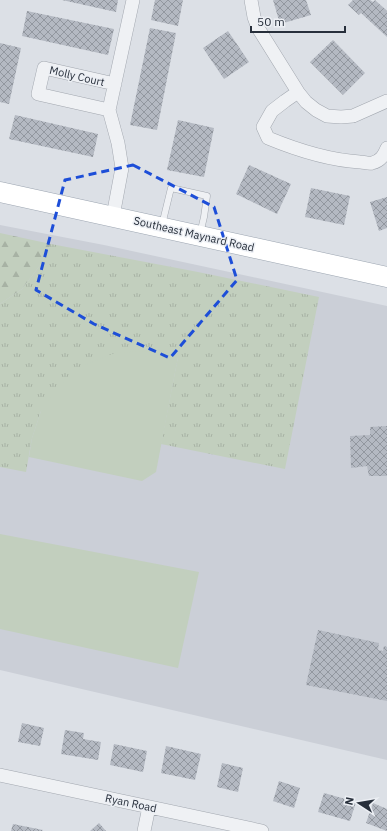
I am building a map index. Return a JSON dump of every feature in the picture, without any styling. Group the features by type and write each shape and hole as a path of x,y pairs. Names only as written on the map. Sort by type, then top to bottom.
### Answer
{"main road":[{"name":"Southeast Maynard Road","path":"0,192 387,277"}],"street":[{"path":"113,216 122,168 118,143 109,110 133,0"},
{"path":"251,0 254,17 258,28 298,92 306,102 316,110 327,116 341,118 353,116 387,101"},
{"name":"Molly Court","path":"109,110 38,94 44,68 115,84"},
{"path":"298,92 272,111 263,127 268,138 296,149 320,156 352,162 372,163 383,157 387,148"},
{"name":"Ryan Road","path":"0,775 262,831"},
{"path":"144,831 149,806"}],"lane":[{"path":"162,227 171,188 207,196 200,236"}],"highlighted area":[{"path":"133,165 214,207 237,280 170,358 94,324 36,290 65,180"}],"shaded area":[{"path":"0,225 104,245 387,306 387,760 0,670"}],"green space":[{"path":"0,233 51,244 41,264 22,289 0,304"},
{"path":"51,244 319,297 285,469 161,444 178,357 41,411 32,438 26,472 0,467 0,304 22,289 41,264"},
{"path":"145,351 178,357 156,472 142,481 29,457 32,438 41,411 58,387 85,365 115,353"},
{"path":"0,534 199,572 178,668 0,629"}],"building":[{"path":"62,0 118,0 116,12"},
{"path":"155,0 183,0 178,26 151,20"},
{"path":"273,0 306,0 311,15 280,24"},
{"path":"353,0 370,0 373,2 375,0 387,11 387,37 361,13 359,15 348,5"},
{"path":"27,11 114,29 108,55 22,36"},
{"path":"150,28 176,33 157,130 130,125"},
{"path":"228,31 249,62 224,79 203,48"},
{"path":"333,40 365,73 343,95 310,62"},
{"path":"0,43 21,48 9,104 0,102"},
{"path":"15,115 98,134 93,157 9,139"},
{"path":"178,120 214,128 204,177 167,170"},
{"path":"249,165 291,184 277,214 236,194"},
{"path":"311,188 350,196 344,225 305,217"},
{"path":"387,197 387,228 379,231 370,202"},
{"path":"387,426 387,476 369,476 367,466 351,468 350,436 370,435 370,427"},
{"path":"318,630 379,643 378,650 383,651 384,646 387,647 387,701 306,685"},
{"path":"22,723 44,728 40,746 18,742"},
{"path":"65,730 84,733 83,739 101,742 98,760 61,754"},
{"path":"114,744 147,751 143,772 110,765"},
{"path":"166,746 201,754 195,780 161,773"},
{"path":"222,763 243,768 238,792 217,787"},
{"path":"279,781 300,788 294,808 273,801"},
{"path":"324,793 356,802 350,821 318,812"},
{"path":"373,803 387,809 387,831 366,823"},
{"path":"99,823 106,831 90,831"},
{"path":"13,824 43,830 11,831"}]}
